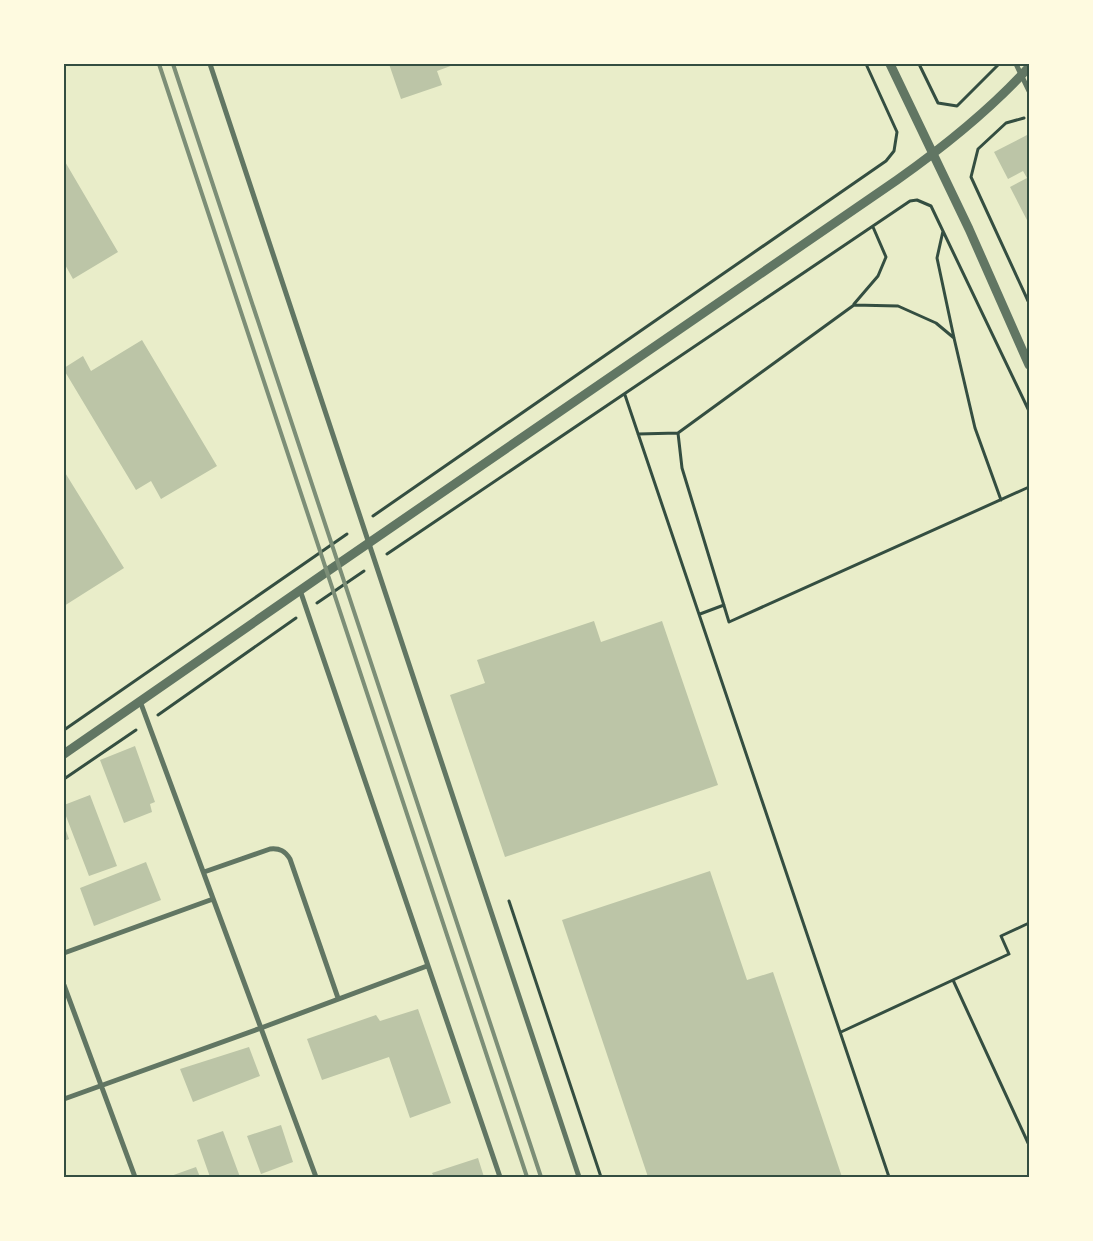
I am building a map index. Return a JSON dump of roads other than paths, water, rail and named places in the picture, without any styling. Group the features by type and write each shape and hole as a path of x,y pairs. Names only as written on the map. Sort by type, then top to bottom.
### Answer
{"street":[{"path":"210,64 370,542 578,1177"},
{"path":"890,64 969,229 1029,365"},
{"path":"1016,64 1029,91"},
{"path":"64,754 934,154 1001,97 1029,67"},
{"path":"300,590 500,1177"},
{"path":"140,701 316,1177"},
{"path":"204,872 270,849 278,848 286,852 338,998"},
{"path":"64,953 213,899"},
{"path":"64,1099 427,966"},
{"path":"64,985 134,1177"}],"railway":[{"path":"159,64 527,1177"},
{"path":"173,64 541,1177"}]}
